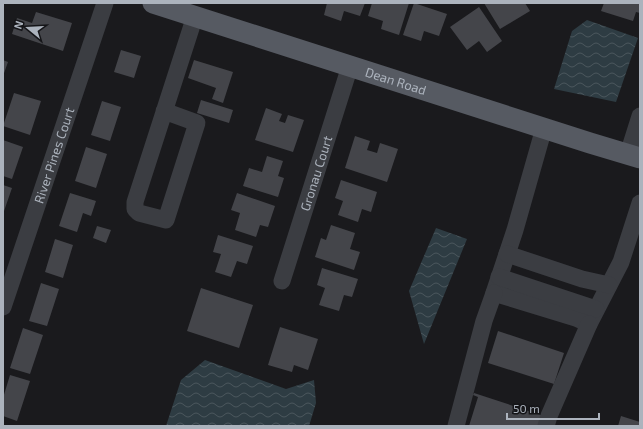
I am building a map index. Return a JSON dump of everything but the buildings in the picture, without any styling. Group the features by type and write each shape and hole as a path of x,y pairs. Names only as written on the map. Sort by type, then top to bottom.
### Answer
{"main road":[{"name":"Dean Road","path":"153,3 634,156"}],"street":[{"name":"River Pines Court","path":"3,307 104,3"},
{"path":"164,112 197,123 166,220 139,213 135,209 135,202 164,112 195,16"},
{"name":"Gronau Court","path":"282,281 350,66"},
{"path":"634,156 640,116"},
{"path":"456,426 484,321 515,230 544,128"},
{"path":"546,426 593,316 621,262 640,203"},
{"path":"507,254 582,279 609,285"},
{"path":"499,277 593,316"},
{"path":"494,294 576,318 593,316"}],"water":[{"path":"587,20 638,38 616,102 554,89 572,31"},
{"path":"436,228 467,239 424,344 409,291"},
{"path":"205,360 286,389 314,380 316,403 309,426 166,426 181,380"}]}
